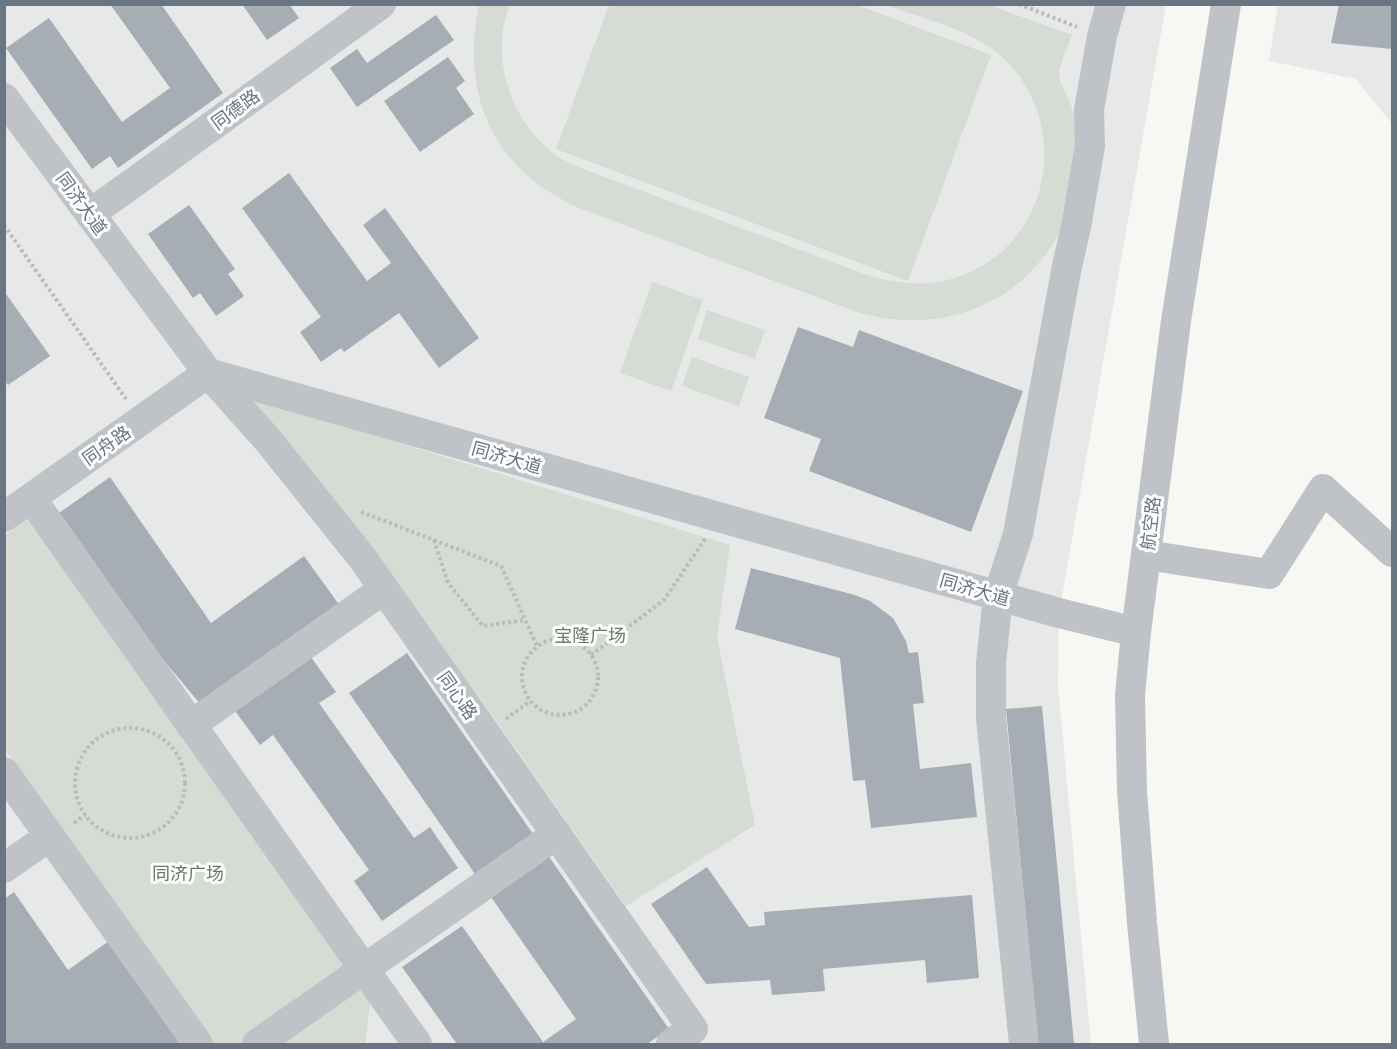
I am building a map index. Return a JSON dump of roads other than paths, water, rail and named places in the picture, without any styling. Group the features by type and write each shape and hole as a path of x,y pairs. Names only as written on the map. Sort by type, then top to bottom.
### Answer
{"street":[{"name":"同德路","path":"90,214 381,4"},
{"path":"1024,1044 991,718 991,663 998,596 1018,534 1076,227 1090,146 1089,110 1102,36 1111,4"},
{"name":"航空路","path":"1154,1044 1132,791 1130,695 1176,321 1226,4"},
{"name":"同济大道","path":"4,98 208,373 998,596 1136,632"},
{"name":"同舟路","path":"4,517 208,373"},
{"name":"同心路","path":"208,373 312,494 384,589 557,834 682,1037"},
{"path":"1146,555 1269,574 1323,489 1392,552"},
{"path":"31,498 417,1044"},
{"path":"191,725 384,589"},
{"path":"4,772 198,1044"},
{"path":"257,1044 557,834"},
{"path":"4,868 50,836"}],"park label":[{"name":"宝隆广场","path":"590,635"},
{"name":"同济广场","path":"188,873"}]}
